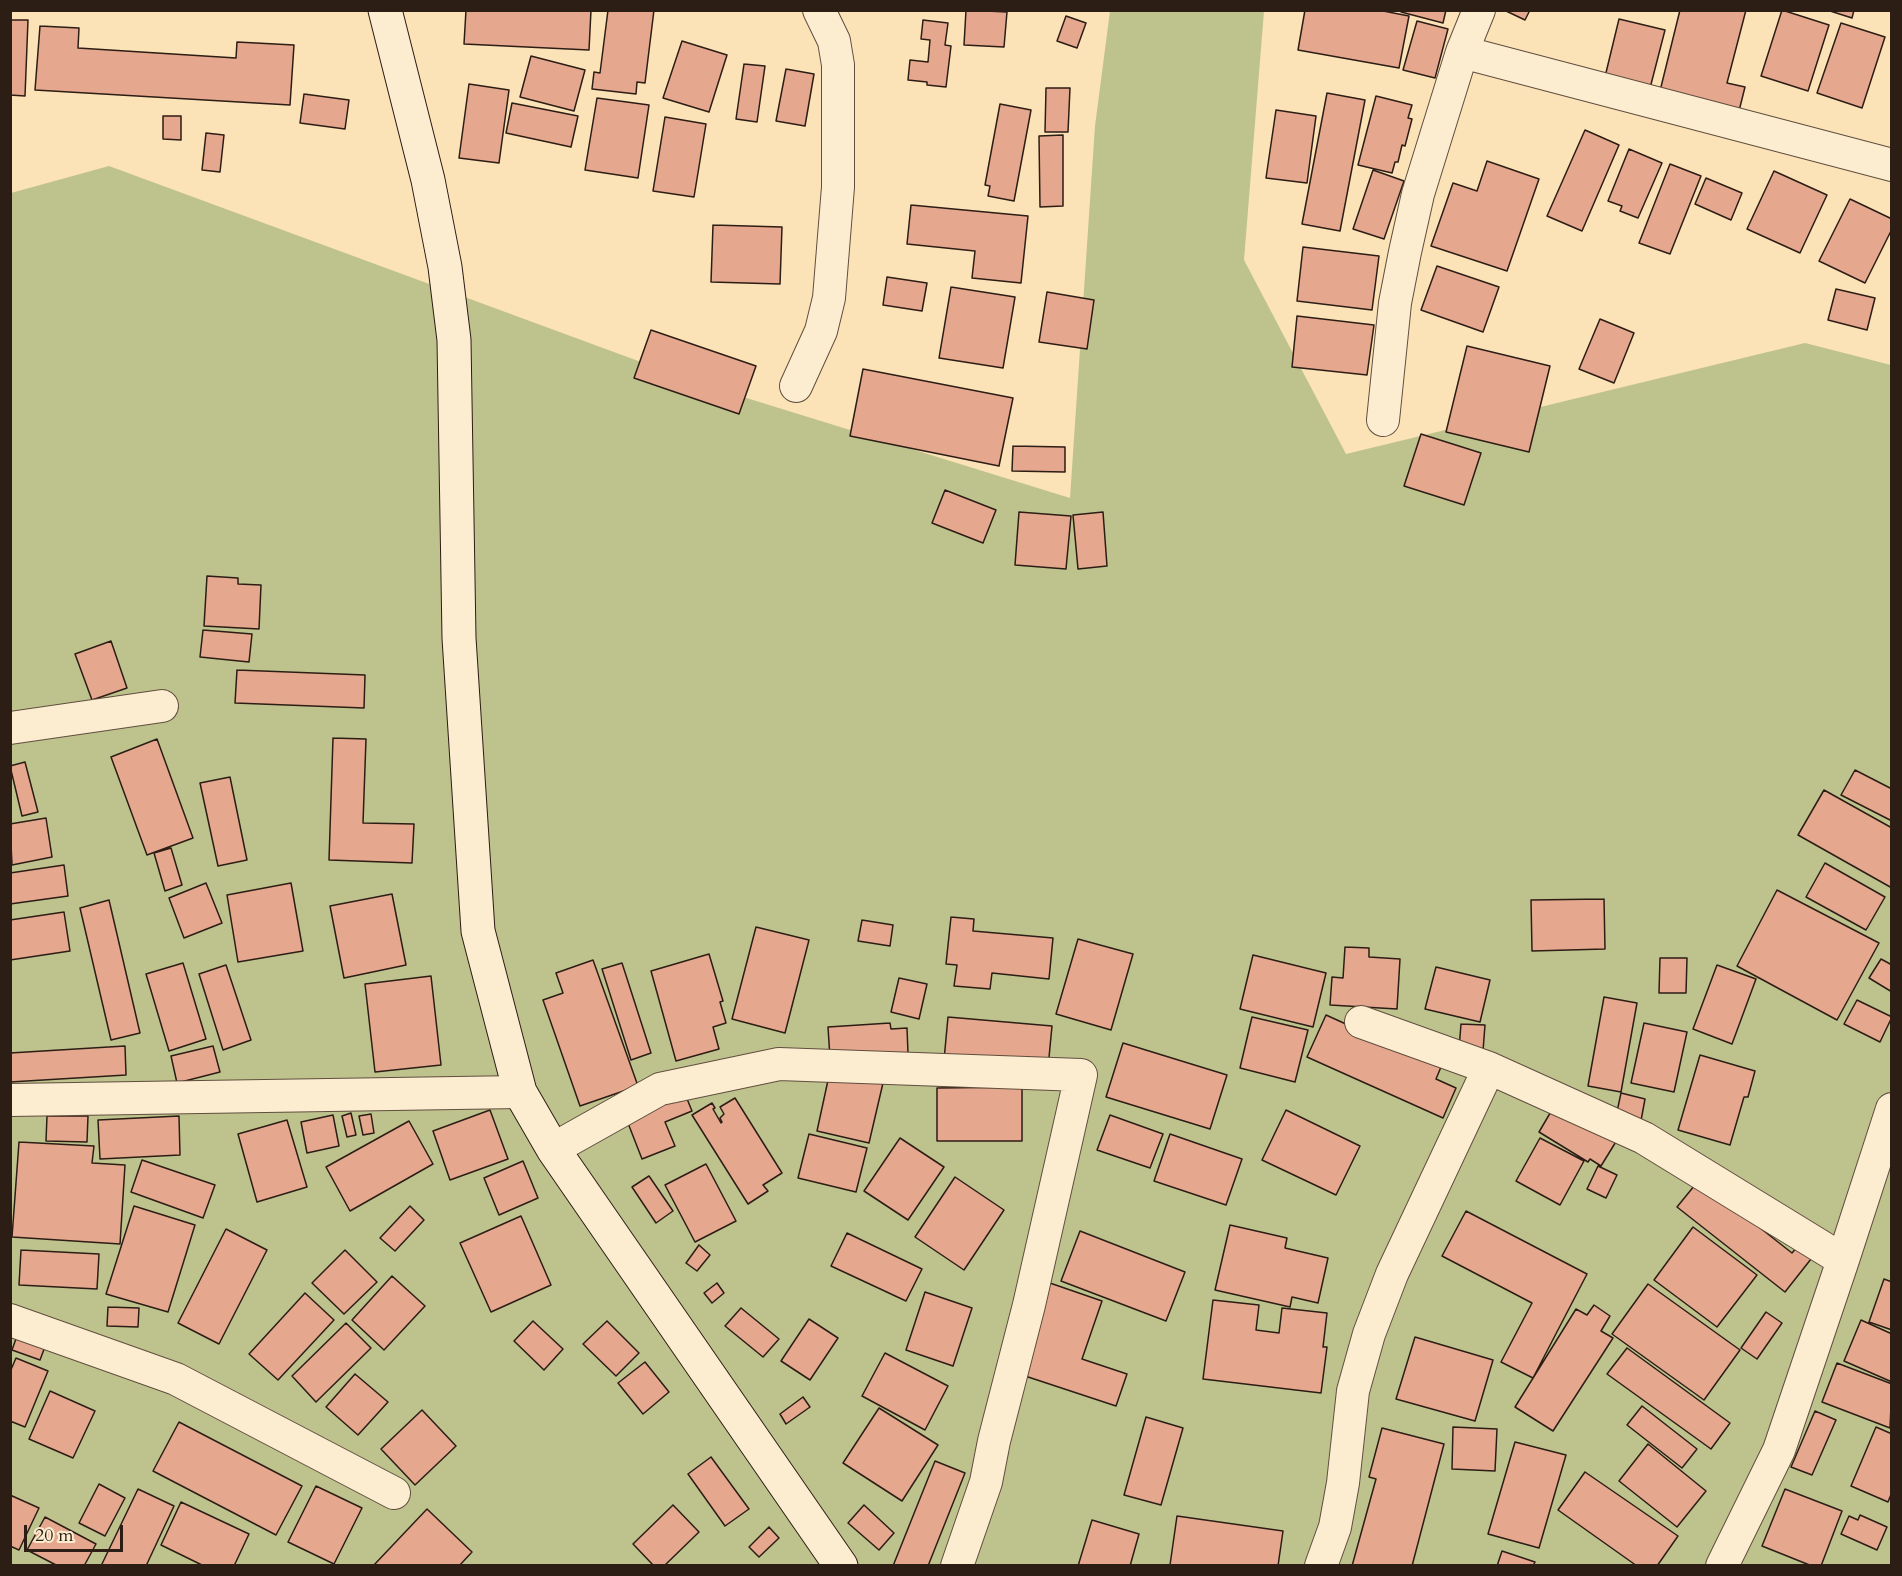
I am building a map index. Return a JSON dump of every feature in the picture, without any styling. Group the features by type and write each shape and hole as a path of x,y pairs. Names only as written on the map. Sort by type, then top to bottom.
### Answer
{"main road":[{"path":"385,10 428,180 445,267 454,340 459,638 478,932 520,1092 553,1149 841,1566"}],"street":[{"path":"796,386 821,331 829,298 838,187 838,65 834,41 819,10"},
{"path":"1383,420 1395,303 1418,194 1462,52 1479,10"},
{"path":"1462,52 1892,165"},
{"path":"10,728 162,705"},
{"path":"1361,1022 1489,1068 1644,1138 1843,1260"},
{"path":"553,1149 660,1089 779,1064 1081,1075 1032,1294 994,1441 986,1482 957,1566"},
{"path":"1321,1566 1335,1527 1343,1484 1353,1391 1369,1334 1392,1274 1489,1068"},
{"path":"10,1100 520,1092"},
{"path":"1727,1564 1779,1450 1892,1109"},
{"path":"10,1320 176,1379 394,1493"}],"green space":[{"path":"1110,11 1264,11 1244,260 1346,454 1805,343 1891,365 1891,1565 11,1566 11,193 109,166 698,383 1070,498 1095,126"}],"building":[{"path":"466,10 591,10 589,50 464,44"},
{"path":"608,10 654,10 645,83 637,82 636,94 592,89 594,72 600,73"},
{"path":"966,10 1007,12 1004,47 964,45"},
{"path":"1305,10 1378,10 1409,16 1399,68 1298,50"},
{"path":"1402,10 1446,10 1443,23 1401,12"},
{"path":"1504,10 1530,10 1525,20"},
{"path":"1680,10 1746,10 1727,83 1745,87 1738,115 1659,95"},
{"path":"1782,10 1829,25 1808,91 1761,76"},
{"path":"1827,10 1854,10 1852,18"},
{"path":"1066,16 1086,23 1077,48 1057,41"},
{"path":"1619,19 1665,30 1648,96 1603,85"},
{"path":"10,20 28,20 25,96 10,95"},
{"path":"923,20 948,23 945,45 951,46 946,87 908,80 910,60 928,62 930,40 921,39"},
{"path":"1417,21 1448,29 1435,78 1403,70"},
{"path":"1841,23 1885,37 1862,108 1817,93"},
{"path":"40,26 79,28 78,48 236,58 237,42 294,45 290,105 35,90"},
{"path":"682,41 727,55 709,112 663,98"},
{"path":"531,56 585,70 574,111 520,97"},
{"path":"744,64 765,66 757,122 736,119"},
{"path":"786,69 814,74 805,126 776,121"},
{"path":"469,84 509,90 499,163 459,158"},
{"path":"1046,88 1070,88 1068,132 1045,132"},
{"path":"1327,93 1365,100 1340,231 1302,224"},
{"path":"304,94 349,100 345,129 300,123"},
{"path":"1376,96 1412,105 1408,118 1412,119 1405,146 1402,145 1398,162 1395,162 1392,173 1358,165"},
{"path":"597,98 649,105 638,178 585,170"},
{"path":"512,103 578,116 571,147 506,133"},
{"path":"1000,104 1031,110 1014,201 988,196 990,186 985,185"},
{"path":"1276,110 1316,116 1307,183 1266,178"},
{"path":"163,116 181,116 181,140 163,139"},
{"path":"665,117 706,124 694,197 653,191"},
{"path":"1585,130 1619,145 1582,231 1547,216"},
{"path":"206,133 224,135 220,172 202,170"},
{"path":"1063,135 1063,206 1040,207 1039,136"},
{"path":"1629,149 1662,163 1638,218 1620,211 1622,206 1608,201"},
{"path":"1487,161 1539,179 1507,271 1431,246 1453,183 1477,191"},
{"path":"1670,164 1701,176 1670,254 1639,243"},
{"path":"1373,170 1404,181 1384,239 1353,229"},
{"path":"1774,171 1827,195 1800,253 1747,229"},
{"path":"1706,178 1742,193 1731,220 1695,204"},
{"path":"1850,199 1892,219 1892,229 1865,283 1819,261"},
{"path":"911,205 1028,216 1021,283 972,278 975,251 907,244"},
{"path":"713,225 782,227 780,284 711,282"},
{"path":"1303,247 1379,256 1372,310 1297,301"},
{"path":"1437,266 1499,287 1483,332 1421,310"},
{"path":"887,277 927,283 922,311 883,305"},
{"path":"951,287 1015,297 1003,368 939,358"},
{"path":"1836,289 1875,298 1867,330 1828,320"},
{"path":"1047,292 1094,300 1087,349 1039,342"},
{"path":"1297,316 1374,325 1367,375 1292,367"},
{"path":"1600,319 1634,333 1614,383 1579,369"},
{"path":"651,330 756,366 739,414 634,378"},
{"path":"1467,346 1550,366 1529,452 1446,432"},
{"path":"863,369 1013,398 999,466 850,436"},
{"path":"1421,434 1481,453 1464,505 1404,486"},
{"path":"1013,446 1065,447 1065,472 1012,471"},
{"path":"945,490 996,510 983,543 932,523"},
{"path":"1019,512 1071,516 1066,569 1015,565"},
{"path":"1103,512 1107,566 1078,569 1073,515"},
{"path":"207,576 238,578 238,584 261,585 259,629 204,626"},
{"path":"203,630 252,634 249,662 200,657"},
{"path":"111,641 127,688 92,700 75,654"},
{"path":"237,670 365,675 364,708 235,703"},
{"path":"333,738 366,739 363,823 414,824 412,863 329,860"},
{"path":"157,739 193,838 147,855 111,757"},
{"path":"25,762 38,812 22,816 10,766"},
{"path":"1855,770 1892,789 1892,821 1841,795"},
{"path":"230,777 247,860 218,866 200,783"},
{"path":"1824,790 1892,828 1892,888 1798,835"},
{"path":"46,818 52,857 12,865 10,824"},
{"path":"171,848 182,885 165,891 154,853"},
{"path":"1825,863 1885,897 1866,930 1806,897"},
{"path":"64,865 68,896 10,904 10,873"},
{"path":"206,883 222,923 184,938 169,898"},
{"path":"291,883 303,951 238,962 227,895"},
{"path":"1777,890 1879,943 1837,1020 1737,966"},
{"path":"392,894 406,965 344,978 330,906"},
{"path":"1604,899 1605,949 1532,951 1531,900"},
{"path":"109,900 140,1033 111,1040 80,908"},
{"path":"64,912 70,951 10,960 10,920"},
{"path":"951,917 974,919 973,931 1053,938 1049,979 992,973 990,989 954,986 957,965 946,964"},
{"path":"862,920 893,925 890,946 858,941"},
{"path":"756,927 809,940 785,1033 732,1019"},
{"path":"1078,939 1133,954 1111,1030 1056,1014"},
{"path":"1345,947 1369,948 1369,957 1400,959 1397,1009 1330,1005 1332,977 1343,978"},
{"path":"709,954 723,1001 720,1002 726,1023 713,1027 719,1049 676,1061 651,971"},
{"path":"1253,955 1326,973 1313,1027 1240,1009"},
{"path":"1660,958 1687,958 1686,993 1659,993"},
{"path":"1881,959 1892,965 1892,992 1869,978"},
{"path":"593,960 638,1086 580,1106 543,1000 563,993 556,973"},
{"path":"183,963 206,1039 169,1051 146,974"},
{"path":"622,963 651,1053 631,1060 602,969"},
{"path":"226,965 251,1040 223,1050 199,974"},
{"path":"1717,965 1756,979 1732,1044 1693,1029"},
{"path":"1436,967 1490,980 1480,1022 1425,1009"},
{"path":"431,976 441,1065 375,1072 365,984"},
{"path":"899,978 927,984 919,1019 891,1012"},
{"path":"1604,997 1637,1003 1621,1092 1588,1086"},
{"path":"1857,1000 1892,1017 1880,1042 1844,1024"},
{"path":"1326,1015 1441,1067 1436,1079 1456,1088 1443,1118 1307,1057"},
{"path":"948,1017 1052,1026 1048,1068 944,1060"},
{"path":"1252,1017 1308,1030 1295,1082 1240,1068"},
{"path":"890,1023 891,1029 907,1028 908,1053 830,1058 828,1027"},
{"path":"1644,1023 1687,1032 1674,1092 1631,1083"},
{"path":"1461,1024 1485,1025 1483,1051 1459,1049"},
{"path":"1123,1043 1227,1075 1210,1129 1106,1097"},
{"path":"125,1046 126,1075 10,1082 10,1053"},
{"path":"213,1046 220,1072 177,1083 171,1056"},
{"path":"1700,1055 1755,1071 1748,1097 1744,1097 1730,1145 1678,1130"},
{"path":"830,1071 883,1083 869,1143 817,1131"},
{"path":"1022,1087 1022,1141 937,1141 937,1088"},
{"path":"1621,1093 1645,1099 1640,1126 1615,1121"},
{"path":"685,1094 692,1111 665,1122 675,1146 642,1159 626,1118"},
{"path":"735,1098 782,1173 763,1185 768,1191 748,1204 692,1115 712,1103 721,1123 720,1118 724,1114 720,1107"},
{"path":"1556,1103 1617,1140 1601,1166 1590,1159 1588,1162 1539,1132"},
{"path":"490,1110 508,1159 450,1180 433,1131"},
{"path":"1286,1110 1360,1146 1336,1195 1262,1160"},
{"path":"351,1113 356,1135 347,1137 342,1116"},
{"path":"371,1114 374,1133 363,1135 359,1116"},
{"path":"333,1115 339,1146 307,1153 301,1122"},
{"path":"1110,1115 1163,1134 1150,1168 1097,1150"},
{"path":"47,1116 88,1116 87,1142 46,1141"},
{"path":"179,1116 180,1155 100,1159 98,1120"},
{"path":"287,1120 307,1187 257,1202 238,1134"},
{"path":"409,1121 433,1164 350,1211 326,1167"},
{"path":"809,1134 867,1148 856,1192 798,1178"},
{"path":"1170,1134 1242,1159 1226,1205 1154,1181"},
{"path":"900,1138 944,1167 908,1220 864,1191"},
{"path":"1540,1138 1584,1161 1560,1205 1516,1181"},
{"path":"19,1142 94,1146 92,1163 125,1165 120,1244 12,1237"},
{"path":"142,1160 215,1185 203,1218 131,1192"},
{"path":"523,1161 538,1198 499,1215 484,1178"},
{"path":"706,1164 736,1221 695,1242 665,1185"},
{"path":"1598,1166 1617,1175 1606,1198 1587,1189"},
{"path":"649,1176 673,1211 656,1223 632,1187"},
{"path":"955,1177 1004,1210 964,1270 915,1237"},
{"path":"1699,1180 1792,1253 1797,1247 1811,1259 1785,1292 1677,1207"},
{"path":"134,1206 195,1225 168,1312 106,1294"},
{"path":"410,1206 424,1220 395,1251 380,1238"},
{"path":"1466,1211 1587,1274 1533,1378 1501,1362 1532,1303 1442,1256"},
{"path":"521,1216 551,1285 491,1312 460,1243"},
{"path":"1230,1225 1287,1238 1285,1248 1328,1258 1318,1303 1292,1297 1290,1307 1215,1290"},
{"path":"1693,1227 1757,1275 1717,1327 1654,1280"},
{"path":"226,1229 267,1250 219,1344 178,1323"},
{"path":"1080,1231 1185,1272 1166,1321 1061,1281"},
{"path":"847,1233 922,1269 906,1301 831,1266"},
{"path":"699,1245 710,1255 697,1271 686,1263"},
{"path":"21,1250 99,1254 97,1289 19,1285"},
{"path":"345,1250 377,1282 344,1314 312,1283"},
{"path":"392,1276 425,1306 384,1350 352,1320"},
{"path":"1884,1279 1892,1282 1892,1330 1869,1322"},
{"path":"1047,1282 1102,1301 1082,1359 1127,1374 1116,1406 1016,1373"},
{"path":"717,1283 724,1293 712,1303 704,1293"},
{"path":"1648,1284 1740,1350 1704,1400 1612,1334"},
{"path":"925,1292 972,1308 953,1366 906,1350"},
{"path":"305,1293 334,1320 278,1380 249,1354"},
{"path":"1213,1300 1259,1305 1256,1330 1279,1333 1282,1308 1327,1313 1323,1347 1327,1347 1321,1393 1203,1379"},
{"path":"1594,1305 1610,1316 1601,1331 1613,1338 1553,1431 1515,1407 1576,1309 1587,1315"},
{"path":"108,1307 139,1308 138,1327 107,1326"},
{"path":"741,1308 779,1339 763,1357 725,1326"},
{"path":"1766,1312 1782,1323 1757,1359 1741,1348"},
{"path":"809,1319 838,1338 810,1380 781,1361"},
{"path":"1861,1320 1892,1334 1892,1382 1844,1361"},
{"path":"533,1321 563,1349 544,1370 514,1341"},
{"path":"607,1321 639,1353 616,1376 583,1344"},
{"path":"346,1323 371,1348 316,1402 292,1376"},
{"path":"18,1333 46,1344 40,1360 12,1350"},
{"path":"1415,1337 1493,1360 1475,1421 1396,1399"},
{"path":"1627,1348 1730,1423 1711,1449 1607,1374"},
{"path":"885,1353 948,1386 925,1430 862,1396"},
{"path":"16,1358 48,1371 25,1427 10,1421 10,1372"},
{"path":"645,1362 669,1392 643,1414 618,1383"},
{"path":"1837,1363 1892,1384 1890,1428 1822,1402"},
{"path":"355,1374 388,1402 358,1435 326,1407"},
{"path":"50,1391 95,1411 73,1458 29,1439"},
{"path":"803,1397 810,1407 786,1424 780,1414"},
{"path":"1642,1406 1697,1449 1682,1468 1627,1425"},
{"path":"879,1408 938,1445 902,1501 843,1463"},
{"path":"422,1410 456,1446 415,1485 381,1449"},
{"path":"1815,1411 1836,1420 1812,1475 1791,1467"},
{"path":"1146,1417 1183,1428 1161,1505 1124,1495"},
{"path":"179,1422 302,1486 276,1535 153,1471"},
{"path":"1453,1427 1497,1429 1495,1471 1452,1469"},
{"path":"1876,1427 1892,1434 1892,1492 1888,1502 1851,1486"},
{"path":"1382,1428 1444,1444 1412,1566 1352,1566 1376,1479 1369,1477"},
{"path":"1515,1442 1566,1455 1539,1548 1488,1534"},
{"path":"1648,1444 1706,1491 1677,1527 1619,1481"},
{"path":"711,1457 749,1509 725,1526 688,1474"},
{"path":"935,1461 965,1473 928,1566 893,1566"},
{"path":"1585,1472 1678,1536 1657,1566 1637,1566 1558,1510"},
{"path":"99,1484 125,1498 105,1536 79,1523"},
{"path":"316,1486 362,1508 334,1564 288,1542"},
{"path":"138,1489 174,1506 146,1566 101,1566"},
{"path":"1785,1489 1842,1511 1821,1566 1812,1566 1762,1546"},
{"path":"10,1495 39,1508 19,1550 10,1546"},
{"path":"181,1502 249,1534 234,1566 204,1566 161,1545"},
{"path":"673,1505 699,1532 664,1566 654,1566 633,1544"},
{"path":"864,1505 894,1533 879,1550 848,1523"},
{"path":"427,1509 472,1552 459,1566 373,1566"},
{"path":"1860,1515 1887,1527 1877,1550 1841,1534 1849,1516 1858,1520"},
{"path":"1177,1516 1283,1531 1278,1566 1170,1565"},
{"path":"45,1517 96,1544 84,1566 58,1566 27,1550"},
{"path":"1092,1520 1139,1534 1130,1566 1078,1566"},
{"path":"769,1527 779,1538 759,1557 749,1547"},
{"path":"1502,1551 1535,1562 1533,1566 1497,1566"}]}
